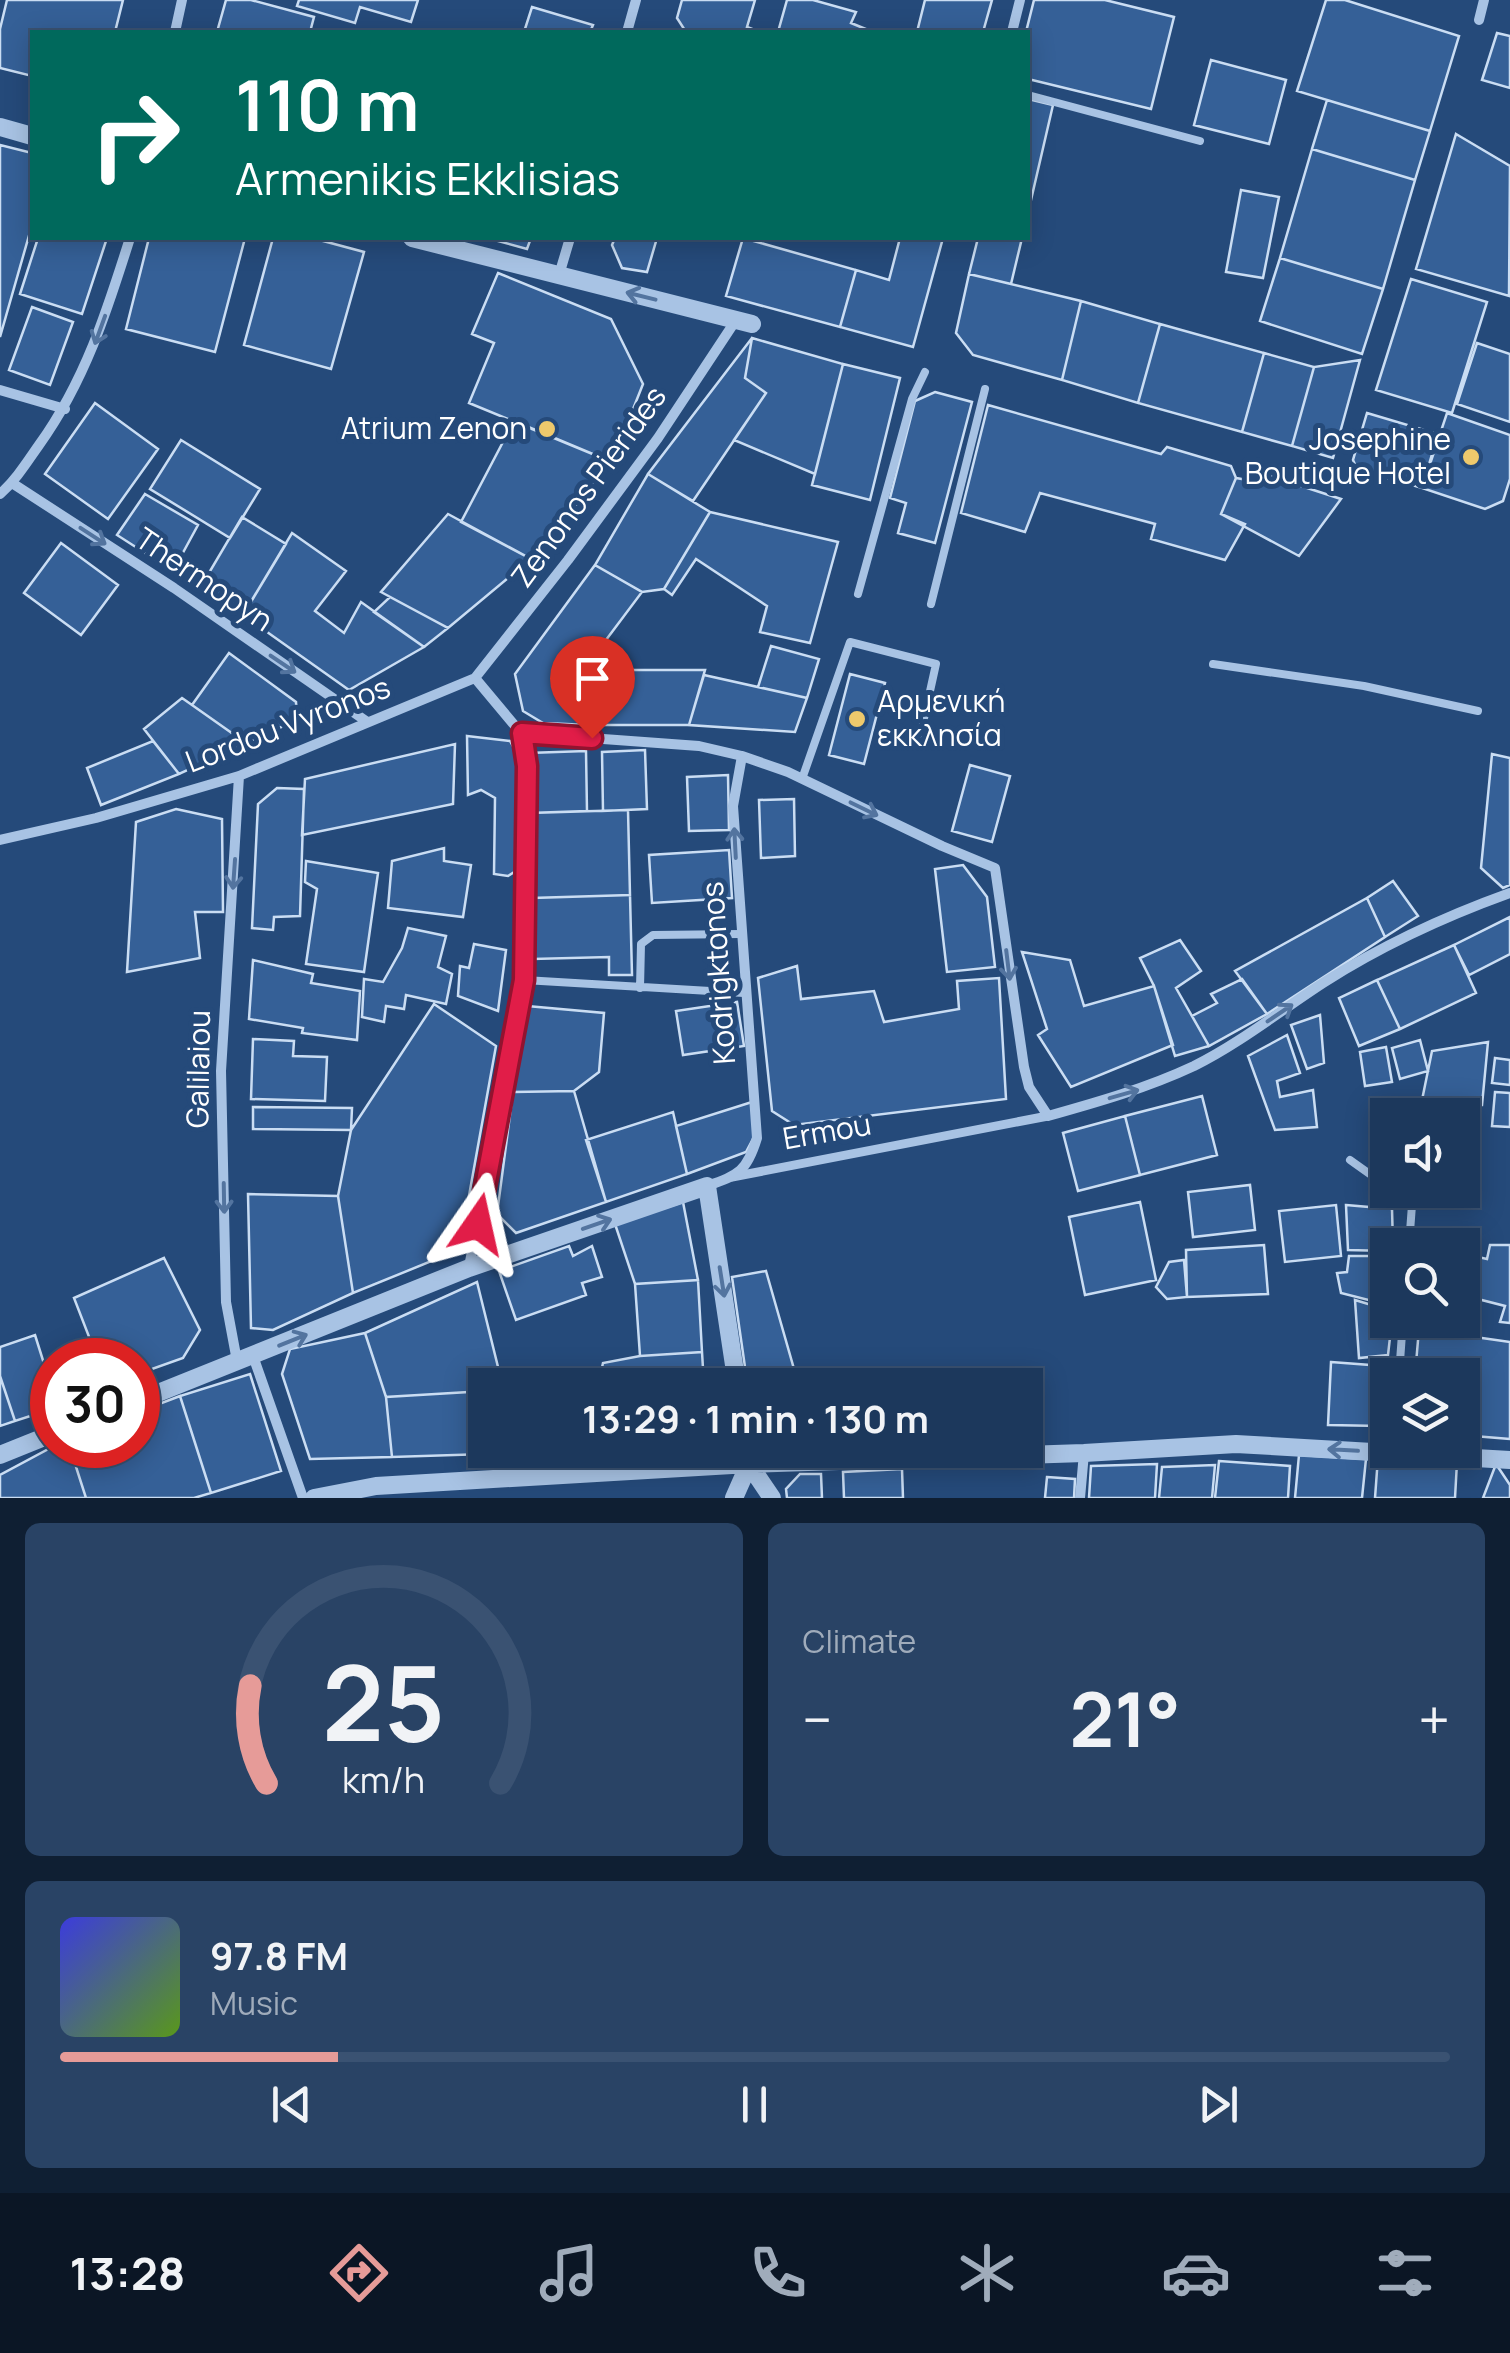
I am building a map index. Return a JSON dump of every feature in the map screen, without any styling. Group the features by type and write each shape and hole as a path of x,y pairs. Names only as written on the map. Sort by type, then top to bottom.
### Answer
{"street":[{"path":"175,30 182,0"},
{"path":"628,30 636,0"},
{"path":"1012,30 1020,0"},
{"path":"1478,20 1484,0"},
{"path":"0,127 30,135"},
{"path":"0,494 65,409 100,334 129,240"},
{"path":"420,240 744,322"},
{"path":"559,275 569,240"},
{"name":"Zenonos Pierides","path":"475,678 568,560 744,322"},
{"path":"0,390 65,409"},
{"name":"Thermopyn","path":"12,483 174,588 366,721"},
{"path":"469,1268 524,980 527,766 522,733 475,678"},
{"name":"Lordou Vyronos","path":"0,840 96,818 240,776 475,678"},
{"path":"522,733 699,746 742,756 802,779 995,868 1024,1067 1030,1087 1048,1116"},
{"name":"Kodrigktonos","path":"732,1177 749,1164 757,1138 733,806 742,756"},
{"name":"Galilaiou","path":"240,776 221,1071 226,1302 245,1359 303,1498"},
{"name":"Ermou","path":"160,1392 469,1268 732,1177 1048,1116 1142,1089 1237,1042 1327,980 1451,914 1510,893"},
{"path":"707,1186 735,1368"},
{"path":"0,1455 30,1443"},
{"path":"1043,1453 1236,1444 1370,1451"},
{"path":"1080,1498 1084,1453"},
{"path":"1480,1458 1510,1460"},
{"path":"314,1498 376,1486 607,1468"},
{"path":"734,1498 744,1468"},
{"path":"754,1468 772,1498"}],"lane":[{"path":"1030,96 1200,141"},
{"path":"858,594 912,398 925,372"},
{"path":"931,604 986,389"},
{"path":"802,779 850,642 936,664 919,741"},
{"path":"1213,664 1364,686 1478,711"},
{"path":"640,988 644,938 740,934"},
{"path":"524,980 744,993"},
{"path":"1350,1160 1370,1174"}],"building":[{"path":"7,0 123,0 116,30 30,30 30,76 0,68 0,29"},
{"path":"226,0 251,0 314,17 311,30 218,30"},
{"path":"299,0 418,0 411,22 360,7 355,23 297,6"},
{"path":"682,0 755,0 747,27 755,30 685,30 677,18"},
{"path":"787,0 813,0 856,12 851,23 868,30 779,30"},
{"path":"925,0 992,0 984,30 918,30"},
{"path":"1034,0 1105,0 1174,17 1151,109 1030,79 1030,30 1026,30"},
{"path":"1326,0 1345,0 1459,36 1430,131 1297,91"},
{"path":"532,7 593,25 591,30 525,30"},
{"path":"1497,33 1510,36 1510,88 1482,80"},
{"path":"1211,60 1286,80 1269,144 1194,125"},
{"path":"1030,99 1053,105 1030,204"},
{"path":"1327,100 1430,131 1415,180 1312,149"},
{"path":"1456,134 1510,166 1509,296 1416,269"},
{"path":"0,145 30,152 30,232 0,337"},
{"path":"1312,149 1415,180 1383,289 1280,258"},
{"path":"1241,190 1279,197 1263,278 1226,272"},
{"path":"37,240 106,240 82,314 20,294"},
{"path":"148,240 244,240 215,352 126,329"},
{"path":"272,240 319,240 364,252 331,369 244,345"},
{"path":"494,240 530,240 527,249"},
{"path":"614,240 656,240 647,272 622,268 612,245"},
{"path":"742,240 856,270 840,327 726,296"},
{"path":"899,240 942,240 913,347 840,327 856,270 889,280"},
{"path":"978,240 1022,240 1011,284 969,274"},
{"path":"1280,258 1383,289 1362,354 1260,321"},
{"path":"498,273 611,319 643,384 612,462 469,403 494,343 472,334"},
{"path":"969,274 1081,301 1062,380 973,355 956,333"},
{"path":"1411,279 1487,302 1452,413 1376,390"},
{"path":"1081,301 1160,324 1138,403 1062,380"},
{"path":"32,307 73,322 50,385 9,370"},
{"path":"1160,324 1264,353 1242,432 1138,403"},
{"path":"752,338 745,378 766,393 693,501 648,474"},
{"path":"752,338 843,364 815,474 734,440 766,393 745,378"},
{"path":"1477,343 1510,354 1510,422 1457,404"},
{"path":"1264,353 1314,367 1292,446 1242,432"},
{"path":"1360,360 1333,458 1292,446 1314,367"},
{"path":"843,364 900,378 870,500 812,485"},
{"path":"935,392 972,402 935,543 898,533 906,503 890,498 915,401"},
{"path":"95,403 158,449 108,519 45,474"},
{"path":"988,405 1161,454 1167,447 1231,466 1236,478 1221,514 1245,524 1225,560 1151,539 1155,524 1040,493 1025,532 961,513"},
{"path":"1367,413 1438,434 1422,488 1357,469 1353,460"},
{"name":"Josephine Boutique Hotel","path":"1447,413 1510,435 1510,479 1503,501 1485,509 1422,488"},
{"path":"514,421 612,462 531,559 461,522"},
{"path":"181,440 260,489 230,538 150,489"},
{"path":"1258,472 1341,499 1299,556 1221,514 1236,478 1247,480"},
{"path":"648,474 710,512 664,589 642,592 595,565"},
{"path":"145,494 198,525 173,571 117,535"},
{"path":"710,512 838,542 810,643 760,632 767,606 696,559 672,595 664,589"},
{"path":"448,514 531,559 448,628 381,592"},
{"path":"242,517 286,544 243,615 200,588"},
{"path":"292,533 346,571 315,611 344,633 361,602 424,647 349,690 243,615"},
{"path":"61,543 118,585 81,635 24,593"},
{"path":"595,565 642,592 588,664 589,725 543,723 523,711 515,674"},
{"path":"390,597 448,628 424,647 374,612"},
{"path":"771,646 819,659 807,698 758,687"},
{"path":"229,653 296,702 297,720 246,743 192,705"},
{"path":"588,670 705,670 689,725 589,725"},
{"name":"Αρμενική εκκλησία","path":"850,674 885,683 864,764 829,755"},
{"path":"704,675 807,698 795,732 689,725"},
{"path":"182,698 246,743 179,774 144,729"},
{"path":"467,736 510,741 519,757 519,869 508,876 494,874 495,798 481,790 468,795"},
{"path":"153,741 179,774 101,805 87,768"},
{"path":"455,744 453,804 302,835 305,779"},
{"path":"645,750 647,809 603,811 602,752"},
{"path":"586,751 587,811 529,813 528,753"},
{"path":"1492,754 1510,758 1510,885 1503,888 1481,868"},
{"path":"970,765 1010,776 992,842 952,831"},
{"path":"728,775 729,830 689,831 687,777"},
{"path":"277,788 304,789 300,916 274,917 273,930 252,928 258,804"},
{"path":"794,799 795,856 761,858 759,800"},
{"path":"176,809 222,819 223,912 195,912 200,958 127,972 136,822"},
{"path":"628,810 630,895 532,898 529,813"},
{"path":"444,848 444,861 471,865 463,917 388,908 392,861"},
{"path":"729,850 732,898 652,903 649,855"},
{"path":"306,861 378,873 364,972 306,964 317,889 305,882"},
{"path":"963,865 987,897 995,967 947,972 935,869"},
{"path":"1393,881 1418,916 1385,937 1367,898"},
{"path":"630,895 632,975 609,975 609,957 533,959 532,898"},
{"path":"1367,898 1385,937 1267,1014 1235,971"},
{"path":"1510,917 1510,954 1469,975 1454,945"},
{"path":"408,928 446,936 438,967 452,974 446,1004 406,995 404,1009 386,1006 384,1022 362,1017 364,979 383,982"},
{"path":"1180,940 1201,971 1176,988 1209,1046 1175,1056 1154,986 1140,958"},
{"path":"474,944 506,950 498,1011 458,996 460,966 469,968"},
{"path":"1454,945 1476,993 1400,1029 1377,980"},
{"path":"1022,952 1070,960 1084,1006 1154,986 1173,1045 1071,1087 1038,1035 1047,1029"},
{"path":"253,960 313,974 311,983 360,991 357,1040 302,1033 303,1028 249,1019"},
{"path":"797,966 801,999 874,991 884,1022 959,1009 957,981 999,978 1006,1099 794,1125 772,1111 758,978"},
{"path":"1242,979 1267,1014 1209,1046 1192,1016 1217,1003 1211,994"},
{"path":"1377,980 1400,1029 1359,1046 1339,998"},
{"path":"737,1002 744,1046 683,1055 676,1011"},
{"path":"434,1004 496,1046 465,1218 453,1243 439,1258 353,1293 338,1196 351,1130"},
{"path":"527,1006 604,1013 599,1072 574,1091 513,1092"},
{"path":"1320,1015 1324,1063 1307,1069 1291,1025"},
{"path":"1287,1035 1300,1073 1277,1081 1280,1097 1313,1090 1317,1127 1275,1130 1248,1056"},
{"path":"253,1039 294,1041 293,1056 327,1057 325,1101 251,1099"},
{"path":"1420,1040 1428,1071 1400,1079 1392,1048"},
{"path":"1488,1042 1482,1105 1480,1098 1422,1098 1432,1051"},
{"path":"1386,1047 1392,1082 1365,1086 1360,1052"},
{"path":"1495,1058 1510,1060 1510,1085 1492,1083"},
{"path":"574,1091 606,1202 516,1233 497,1214 513,1092"},
{"path":"1495,1092 1510,1093 1510,1127 1492,1126"},
{"path":"1202,1096 1217,1155 1140,1175 1125,1116"},
{"path":"752,1102 754,1137 746,1152 687,1174 676,1126"},
{"path":"253,1107 352,1108 351,1130 253,1129"},
{"path":"673,1112 687,1174 606,1202 586,1140"},
{"path":"1125,1116 1140,1175 1078,1191 1063,1133"},
{"path":"1250,1185 1255,1230 1193,1237 1188,1192"},
{"path":"248,1194 338,1196 353,1293 273,1330 251,1328"},
{"path":"683,1202 698,1280 635,1284 615,1224"},
{"path":"1140,1202 1156,1280 1085,1295 1069,1217"},
{"path":"1336,1205 1341,1256 1285,1262 1279,1211"},
{"path":"1346,1205 1392,1209 1393,1228 1370,1228 1370,1251 1348,1250"},
{"path":"1264,1245 1268,1294 1187,1297 1186,1250"},
{"path":"1490,1245 1510,1245 1510,1323 1500,1322 1505,1306 1480,1300 1480,1257 1487,1259"},
{"path":"569,1246 573,1256 592,1246 602,1277 582,1283 586,1295 516,1320 499,1271"},
{"path":"1349,1256 1370,1256 1370,1300 1341,1293 1337,1273 1347,1272"},
{"path":"164,1258 200,1330 183,1358 160,1366 160,1338 89,1338 74,1298"},
{"path":"1184,1260 1187,1297 1167,1299 1156,1287 1169,1262"},
{"path":"766,1271 794,1368 745,1368 732,1277"},
{"path":"698,1280 702,1352 640,1356 635,1284"},
{"path":"477,1282 498,1368 468,1368 468,1392 386,1397 365,1333"},
{"path":"1355,1300 1370,1305 1370,1338 1390,1338 1388,1355 1359,1358"},
{"path":"365,1333 386,1397 392,1457 310,1459 282,1374 290,1349"},
{"path":"35,1335 36,1338 30,1338 30,1416 15,1421 0,1376 0,1347"},
{"path":"1418,1338 1510,1342 1510,1439 1480,1436 1480,1358 1416,1358"},
{"path":"702,1352 703,1368 602,1368 603,1363"},
{"path":"1331,1362 1370,1365 1370,1426 1328,1425"},
{"path":"250,1374 281,1471 211,1493 180,1396"},
{"path":"0,1376 15,1421 0,1426"},
{"path":"468,1392 468,1455 392,1457 386,1397"},
{"path":"180,1396 211,1493 194,1498 86,1498 76,1468 160,1468 160,1404"},
{"path":"1299,1455 1366,1459 1362,1498 1295,1498"},
{"path":"30,1459 30,1468 76,1468 86,1498 0,1498 0,1475"},
{"path":"1219,1461 1290,1466 1288,1498 1215,1498"},
{"path":"1157,1464 1155,1498 1089,1498 1091,1466"},
{"path":"1496,1464 1510,1485 1510,1498 1483,1498"},
{"path":"1215,1465 1212,1498 1159,1498 1162,1467"},
{"path":"1377,1468 1457,1468 1455,1498 1375,1498"},
{"path":"902,1469 903,1498 844,1498 843,1472"},
{"path":"800,1474 821,1474 822,1498 787,1498 786,1489"},
{"path":"1047,1477 1075,1479 1074,1498 1045,1498"}],"place":[{"name":"Atrium Zenon","path":"547,429"},
{"name":"Josephine Boutique Hotel","path":"1471,457"},
{"name":"Αρμενική εκκλησία","path":"857,719"}],"route":[{"path":"478,1224 524,980 527,766 522,733 592,738"}]}
